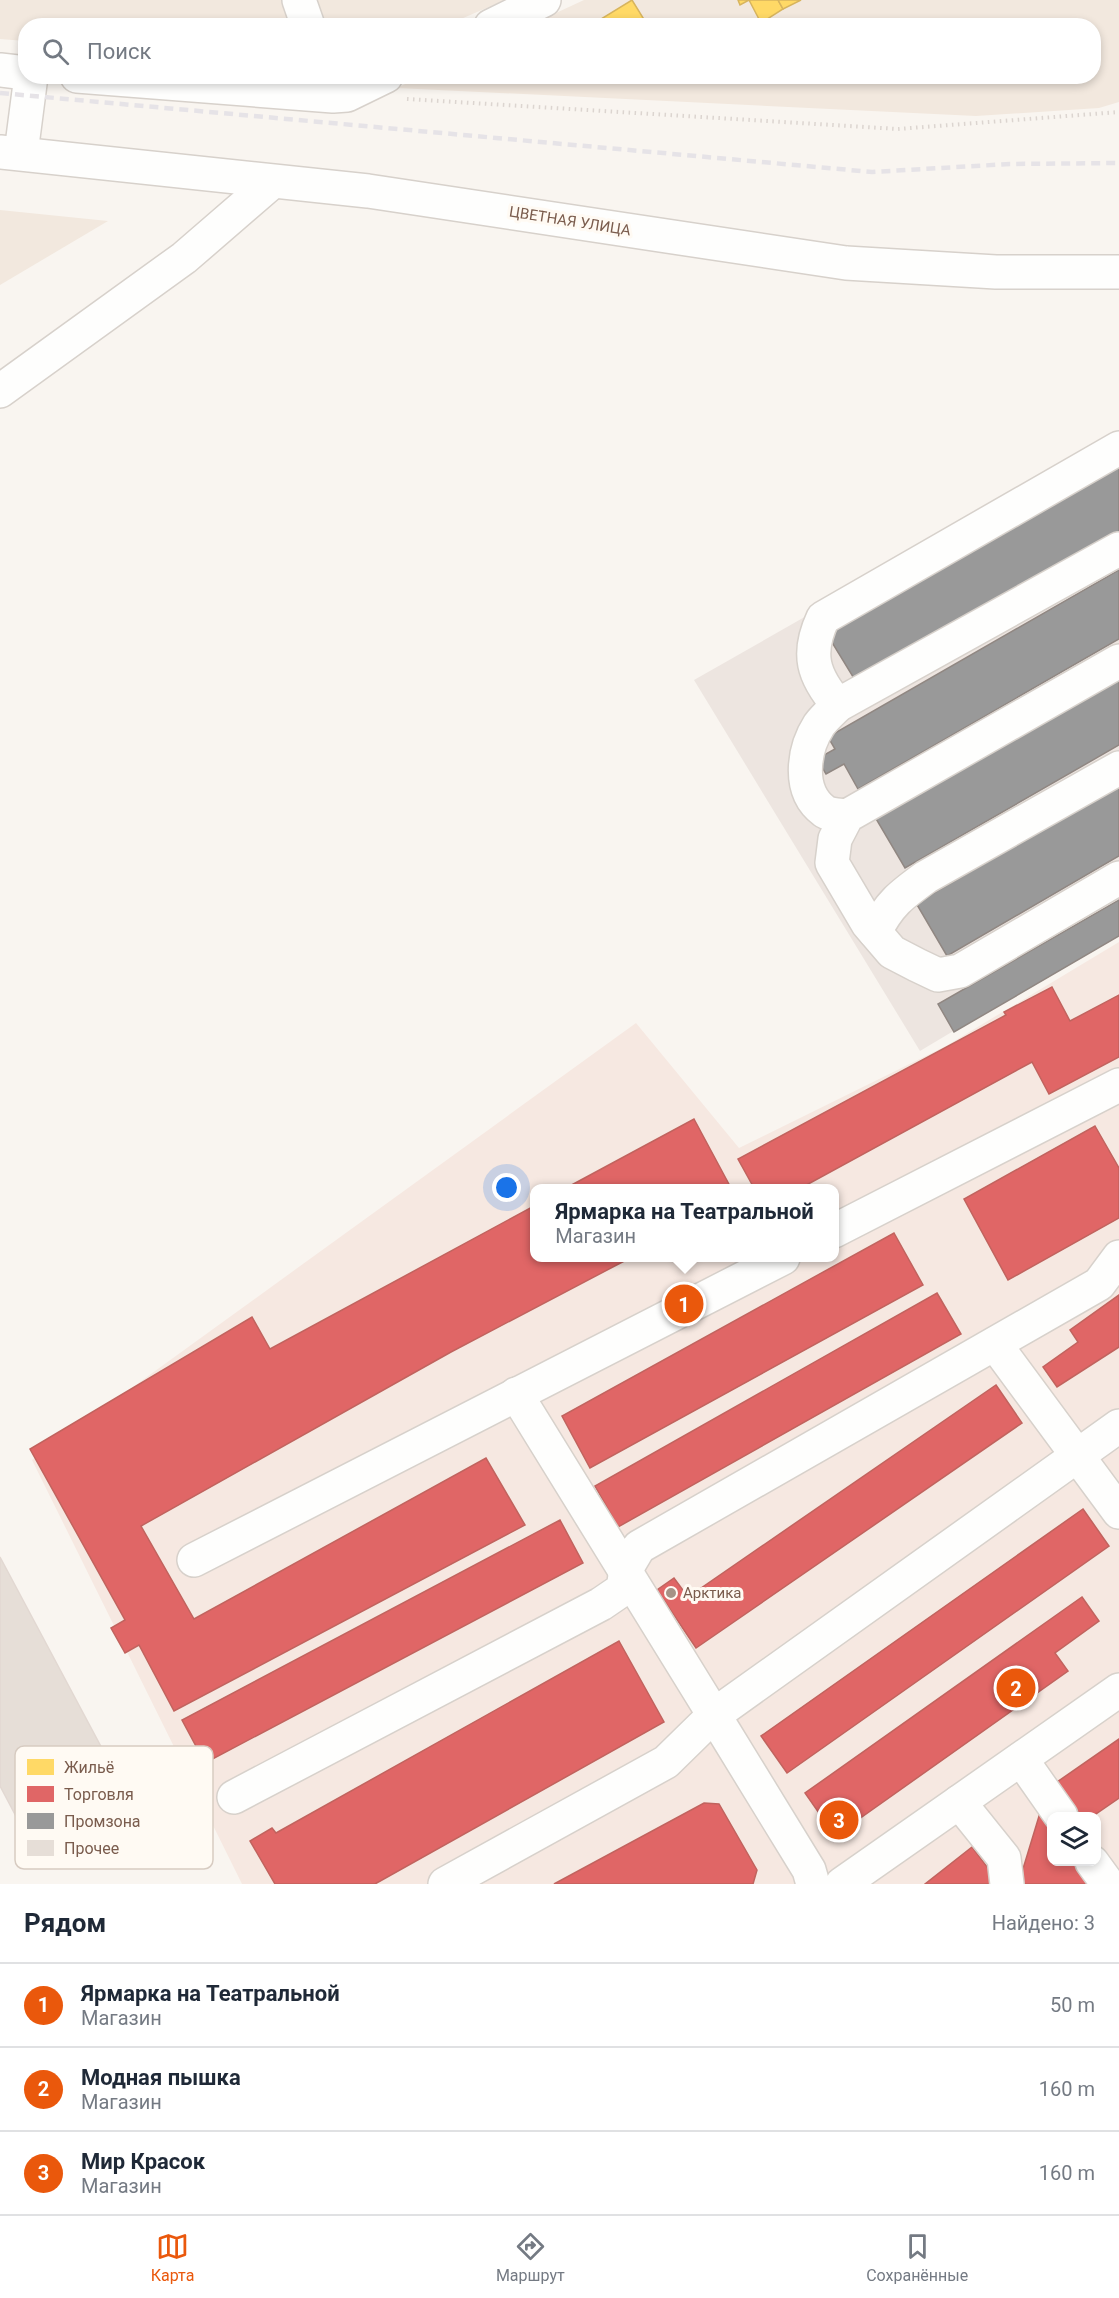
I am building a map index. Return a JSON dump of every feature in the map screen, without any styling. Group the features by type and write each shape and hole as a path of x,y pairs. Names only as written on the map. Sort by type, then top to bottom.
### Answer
{"street":[{"path":"300,0 306,18"},
{"path":"507,18 544,0"},
{"path":"0,70 18,72"},
{"name":"ЦВЕТНАЯ УЛИЦА","path":"29,84 10,152 273,182 368,190 846,263 996,272 1119,272"},
{"path":"236,84 336,89 391,87"},
{"path":"0,391 184,258 273,182"},
{"path":"838,705 816,673 813,639 823,618 1119,448"},
{"path":"847,816 825,813 813,799 805,769 809,746 819,725 838,705 1119,549"},
{"path":"1119,661 847,816 836,839 832,863 875,932 892,952 938,975 960,971 1119,878"},
{"path":"875,932 886,910 899,896 926,877 1119,768"},
{"path":"839,1228 1119,1085"},
{"path":"234,1797 600,1604 623,1589 626,1569 639,1547 1099,1284 1119,1257"},
{"path":"194,1560 773,1262"},
{"path":"995,1344 1119,1512"},
{"path":"516,1394 626,1569 809,1870 813,1884"},
{"path":"445,1884 666,1762 714,1715 1119,1426"},
{"path":"842,1884 1119,1690"},
{"path":"1021,1759 1058,1812"},
{"path":"959,1802 1004,1858 1007,1884"},
{"path":"1095,1866 1108,1884"}],"path":[{"path":"391,87 898,129 1119,112"}],"shaded area":[{"path":"0,0 505,0 463,18 18,18 18,40 0,39"},
{"path":"584,0 1119,0 1119,102 1099,108 976,116 397,88 405,84 1101,84 1101,18 545,18"},
{"path":"0,210 108,221 0,285"},
{"path":"1119,438 1119,932 920,1051 694,680"},
{"path":"1119,942 1119,1884 242,1884 213,1825 213,1746 174,1746 32,1460 636,1023 739,1148 946,1046"}],"building: Жильё":[{"path":"632,0 643,18 603,18"},
{"path":"738,0 749,0 740,5"},
{"path":"749,0 778,0 783,9 769,18 758,18"},
{"path":"778,0 801,0 783,9"}],"building: Торговля":[{"path":"1052,987 1070,1021 1119,995 1119,1057 1049,1094 1032,1062 808,1184 752,1184 738,1159 1006,1015 1004,1012"},
{"path":"694,1119 729,1184 573,1184"},
{"path":"1095,1126 1119,1168 1119,1218 1008,1280 964,1199"},
{"path":"530,1208 530,1262 622,1262 451,1352 141,1526 194,1619 486,1458 525,1525 174,1711 139,1645 125,1653 111,1628 125,1620 30,1449 252,1317 270,1349"},
{"path":"894,1233 923,1285 590,1468 562,1416"},
{"path":"937,1293 961,1334 618,1527 595,1486"},
{"path":"1119,1295 1119,1347 1057,1387 1043,1367 1078,1342 1070,1330"},
{"path":"996,1385 1022,1423 696,1648 657,1590 674,1578 688,1597"},
{"path":"1083,1509 1109,1546 787,1773 761,1736"},
{"path":"560,1520 583,1563 213,1759 213,1746 196,1746 182,1720"},
{"path":"1082,1597 1099,1621 1055,1653 1068,1671 835,1836 805,1793"},
{"path":"619,1641 664,1722 375,1884 275,1884 250,1841 272,1828 276,1833"},
{"path":"1119,1739 1119,1798 1099,1812 1078,1812 1057,1782"},
{"path":"704,1803 719,1804 757,1870 753,1884 554,1884"},
{"path":"1040,1813 1047,1822 1047,1866 1078,1866 1091,1884 1021,1884 1019,1882"},
{"path":"972,1847 1000,1884 925,1884"}],"building: Промзона":[{"path":"1119,456 1119,533 858,685 822,626"},
{"path":"1119,570 1119,639 858,789 844,764 826,774 817,759 835,749 828,737"},
{"path":"1119,677 1119,745 905,868 875,817"},
{"path":"1119,786 1119,856 947,956 916,903"},
{"path":"1119,900 1119,936 954,1032 938,1004"}],"building: Прочее":[{"path":"0,1557 101,1746 15,1746 15,1814 0,1786"}],"railway":[{"path":"0,93 872,172 1010,164 1119,163"}],"place":[{"name":"Ярмарка на Театральной","path":"684,1304"},
{"name":"Арктика","path":"671,1593"},
{"name":"Модная пышка","path":"1016,1688"},
{"name":"Мир Красок","path":"839,1820"}]}
